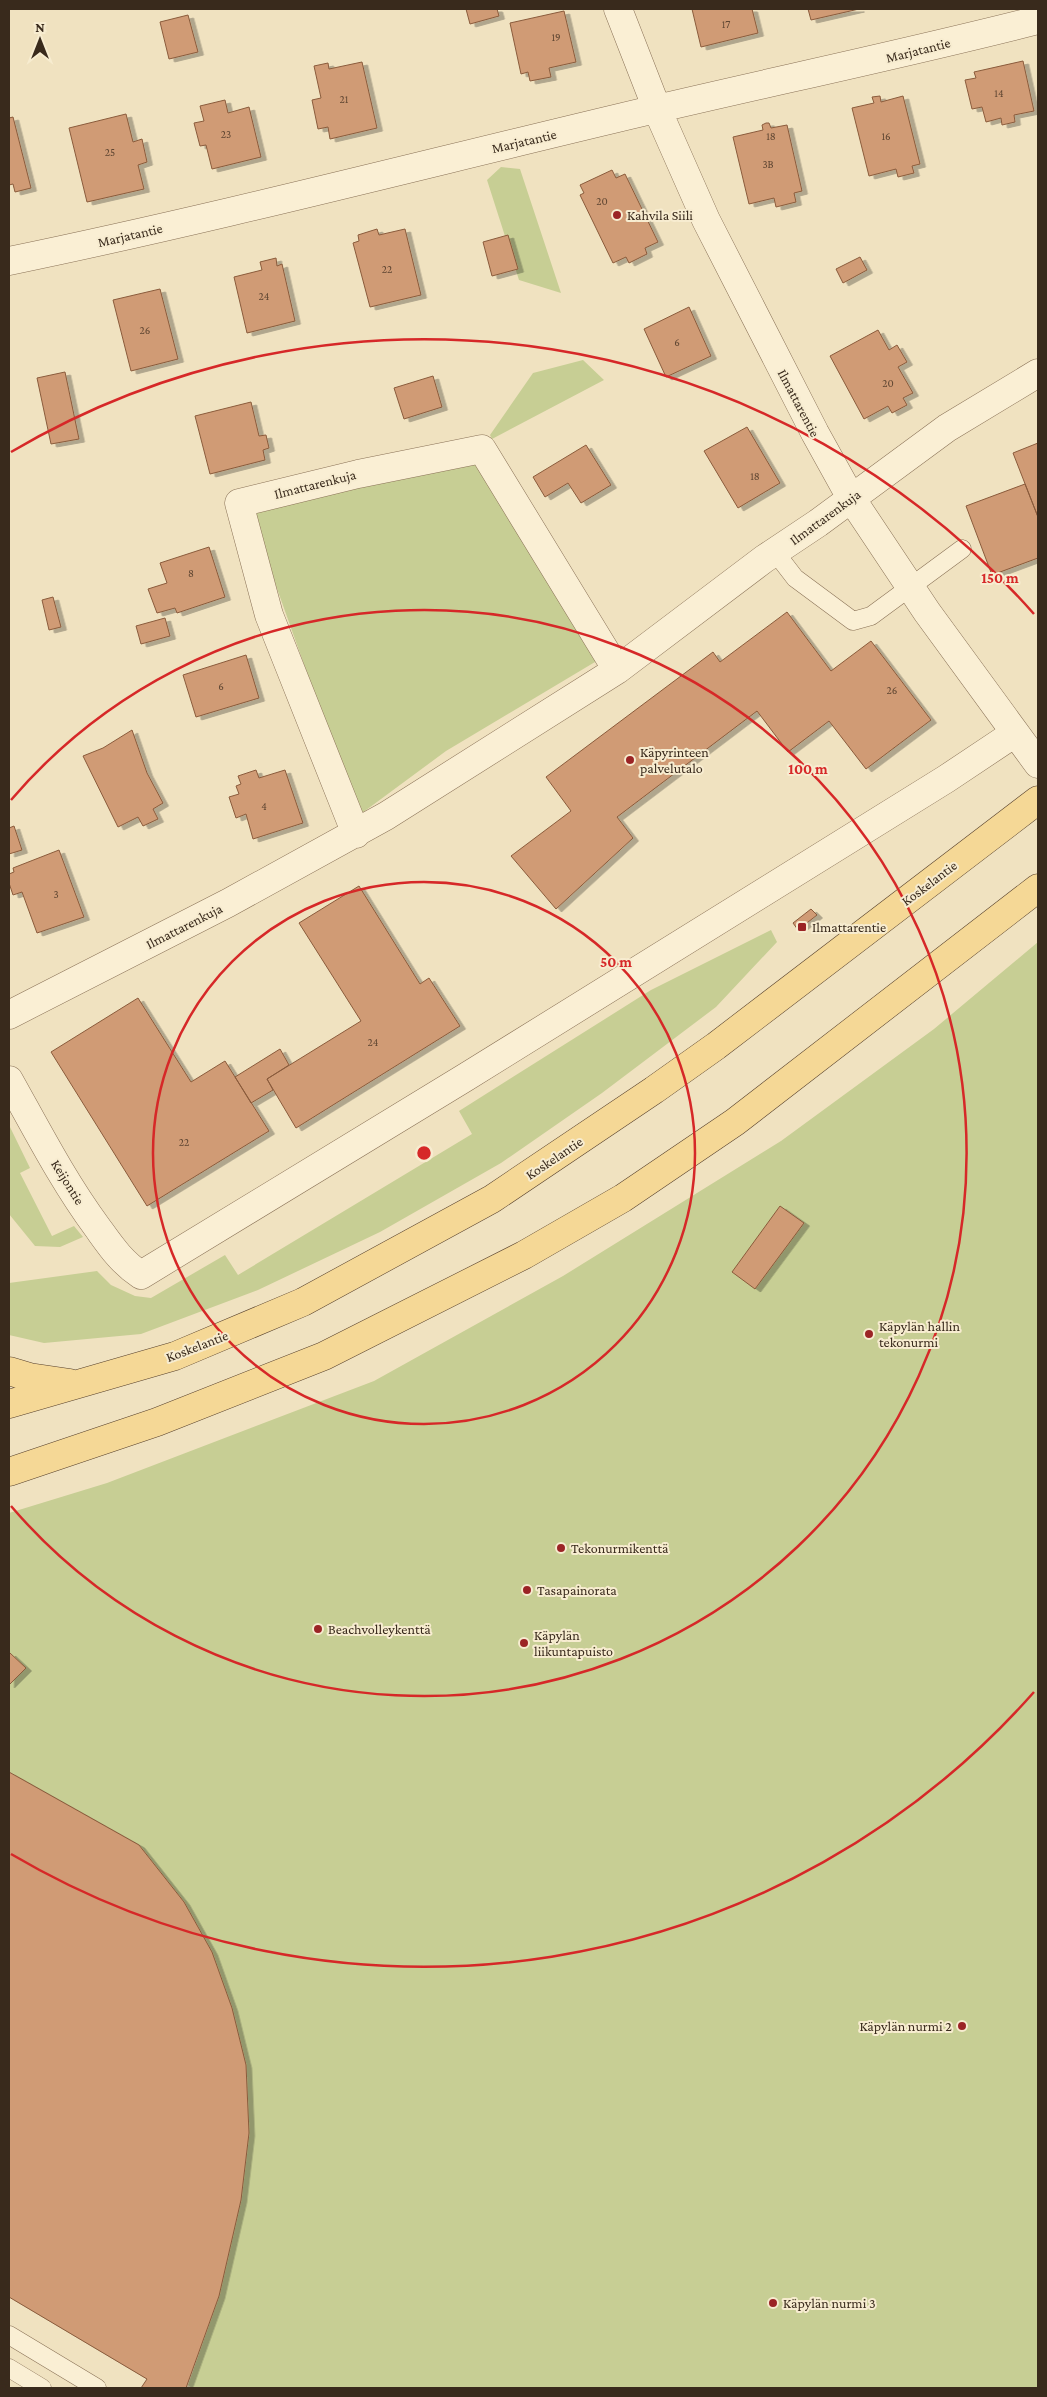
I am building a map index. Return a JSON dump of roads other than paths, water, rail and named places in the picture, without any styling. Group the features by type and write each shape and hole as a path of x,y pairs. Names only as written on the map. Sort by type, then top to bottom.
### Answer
{"main road":[{"name":"Koskelantie","path":"9,1404 175,1356 304,1302 492,1199 716,1046 1038,800"},
{"path":"9,1472 158,1422 324,1356 524,1255 623,1198 735,1122 1038,888"},
{"path":"9,1371 29,1377 79,1384"}],"street":[{"name":"Ilmattarentie","path":"618,9 657,109 706,220 793,393 851,498 911,588 1038,764"},
{"name":"Marjatantie","path":"9,261 167,226 657,109 914,52 1038,20"},
{"name":"Ilmattarenkuja","path":"9,1015 228,903 356,834 617,670 775,552 947,428 1038,373"},
{"name":"Ilmattarenkuja","path":"356,834 268,615 239,503 358,474 482,449 617,670"},
{"name":"Keijontie","path":"9,1080 90,1218 127,1266 141,1275 466,1078 946,779 1015,733"}],"lane":[{"path":"775,552 795,578 853,621 871,616 962,549"},
{"path":"9,2335 97,2388"},
{"path":"9,2368 42,2388"}],"place":[{"name":"Kahvila Siili","path":"617,215"},
{"name":"Käpyrinteen palvelutalo","path":"630,760"},
{"name":"Ilmattarentie","path":"802,927"},
{"name":"Käpylän hallin tekonurmi","path":"869,1334"},
{"name":"Tekonurmikenttä","path":"561,1548"},
{"name":"Tasapainorata","path":"527,1590"},
{"name":"Beachvolleykenttä","path":"318,1629"},
{"name":"Käpylän liikuntapuisto","path":"524,1643"},
{"name":"Käpylän nurmi 2","path":"962,2026"},
{"name":"Käpylän nurmi 3","path":"773,2303"}]}
